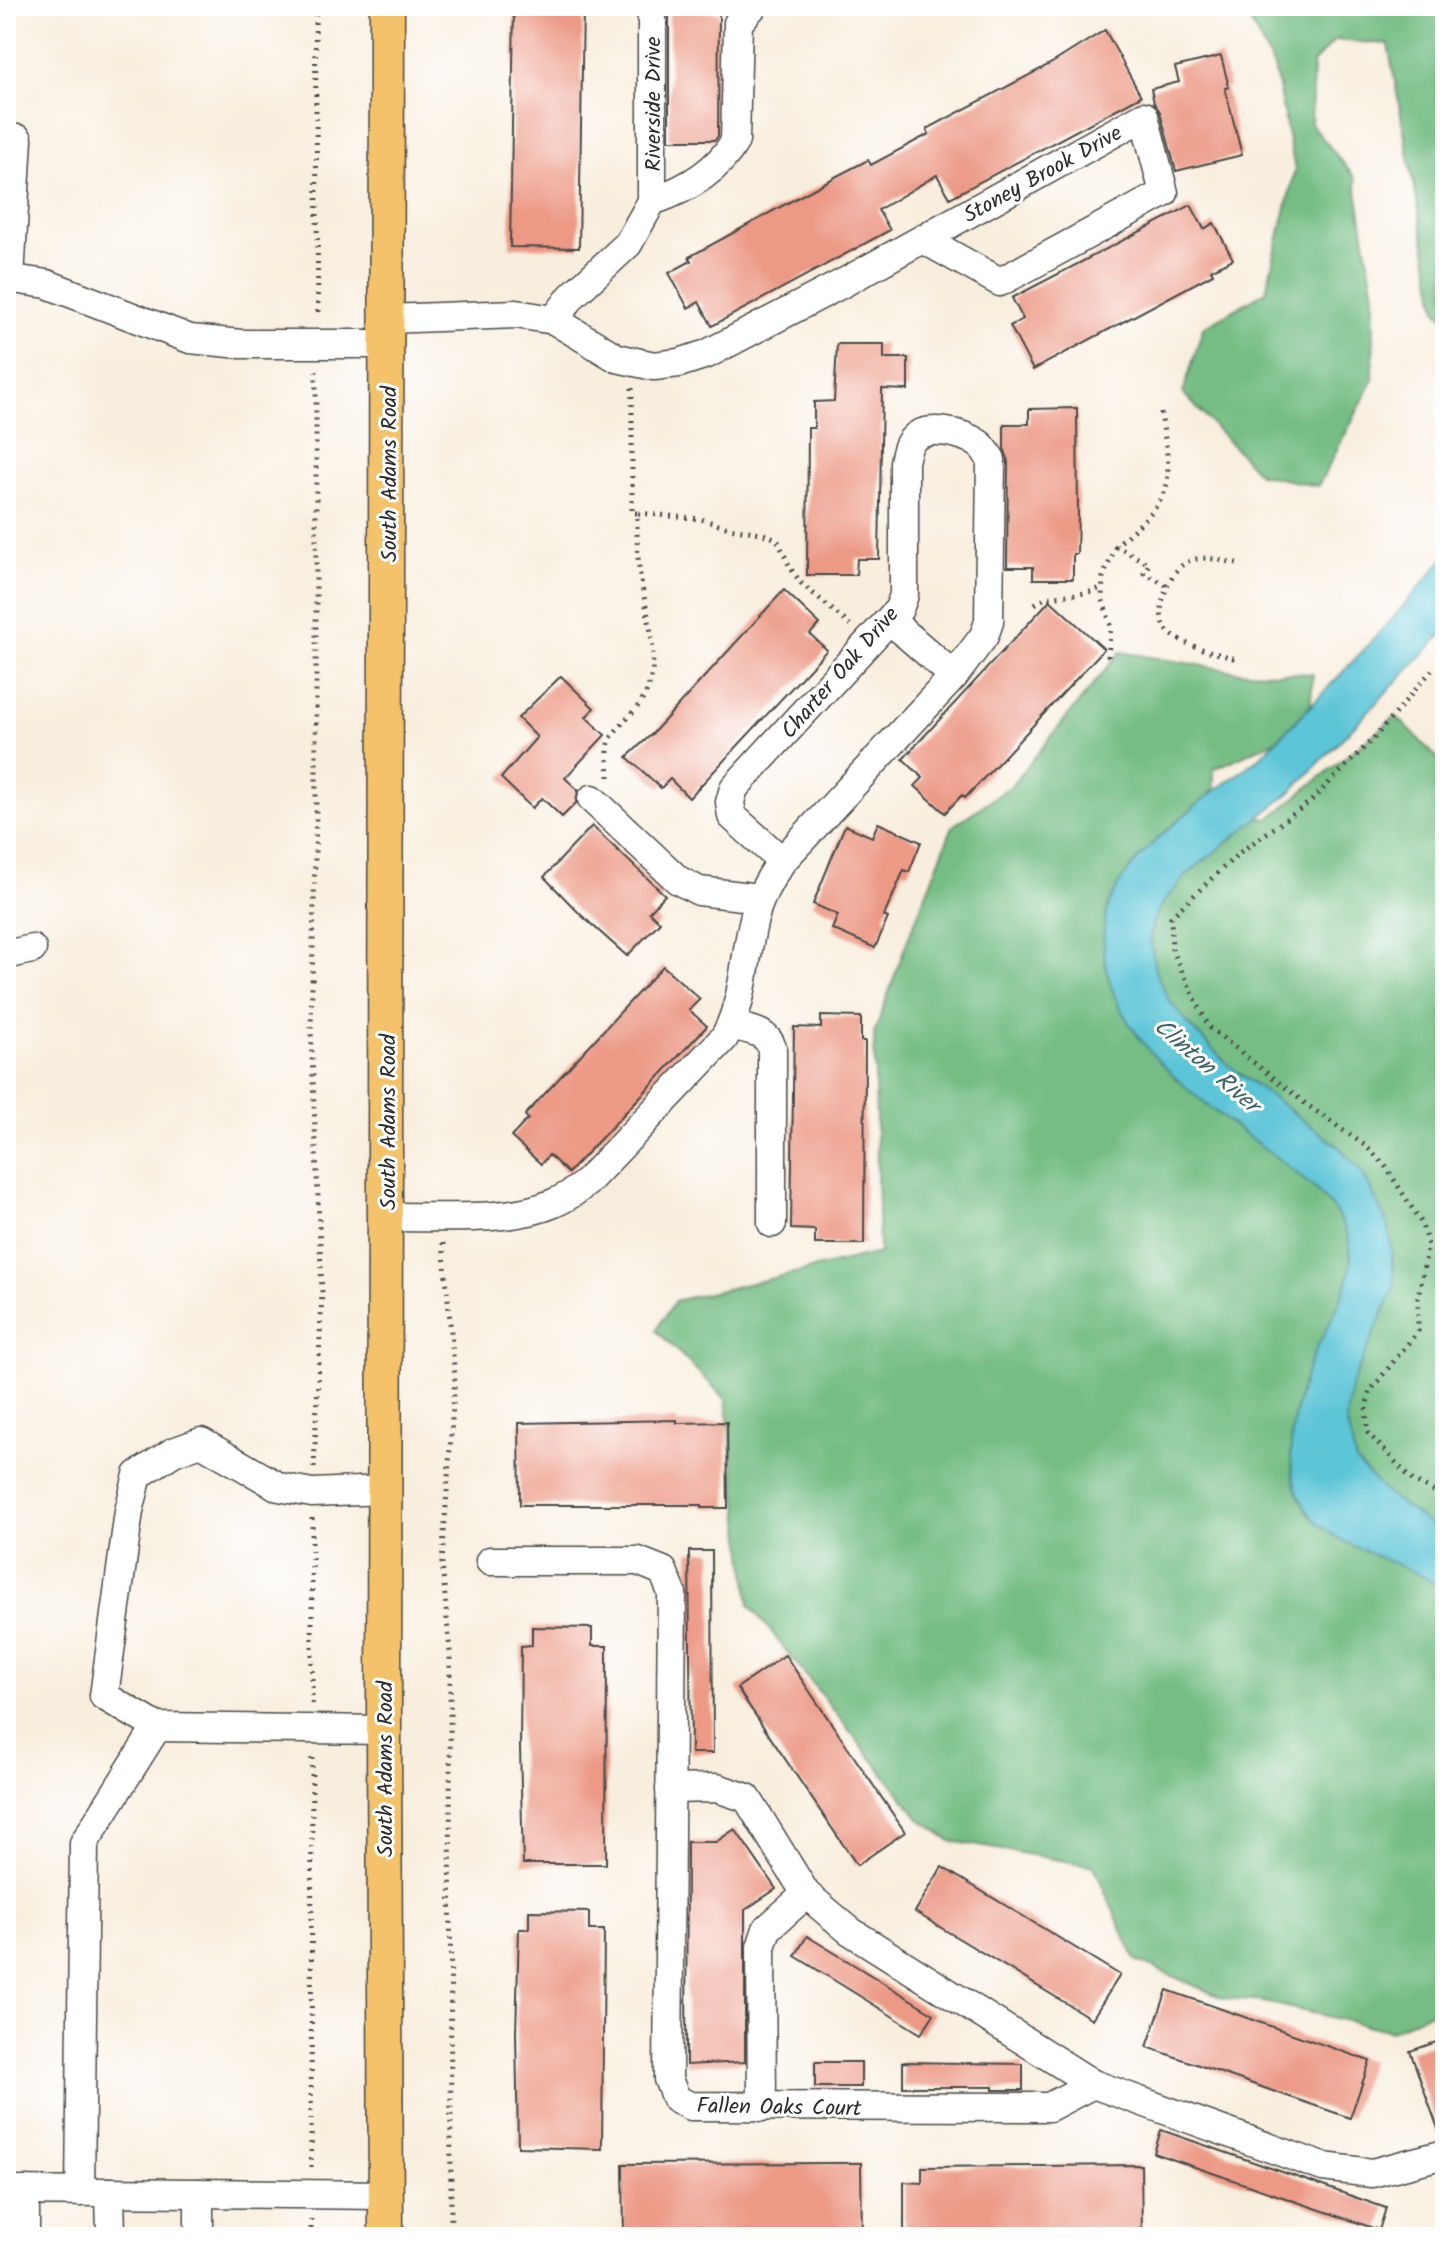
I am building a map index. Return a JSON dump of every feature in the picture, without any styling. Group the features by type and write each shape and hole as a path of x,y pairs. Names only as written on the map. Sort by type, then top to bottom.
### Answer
{"main road":[{"name":"South Adams Road","path":"386,2237 387,6"}],"street":[{"name":"Riverside Drive","path":"554,320 572,296 628,244 652,201 652,6"},
{"name":"Riverside Drive","path":"652,201 689,186 726,156 735,141 738,23 753,6"},
{"name":"Stoney Brook Drive","path":"8,278 47,284 190,339 317,346 388,331 516,314 554,320 617,358 654,366 679,363 707,354 951,224 1144,116 1164,193 1000,282 923,239"},
{"path":"8,278 18,139"},
{"name":"Charter Oak Drive","path":"387,1217 522,1212 568,1197 611,1158 724,1038 731,1025 760,898 768,880 782,861 954,676 984,636 989,622 991,459 980,445 965,437 926,431 914,437 904,462 904,595 899,609 734,788 730,802 732,816 782,861"},
{"path":"891,621 954,676"},
{"path":"600,807 678,880 699,891 760,898"},
{"path":"731,1025 762,1033 770,1040 772,1048 772,1223"},
{"path":"384,1490 312,1493 279,1487 201,1442 173,1452 138,1475 129,1511 104,1696 157,1727 384,1730"},
{"name":"Fallen Oaks Court","path":"490,1561 638,1561 663,1571 672,1593 668,2079 676,2099 690,2106 1049,2107 1093,2084"},
{"path":"80,2192 84,1843 157,1727"},
{"path":"670,1789 717,1788 747,1798 806,1894 850,1931 1093,2084 1323,2167 1372,2173 1445,2154"},
{"path":"762,2107 761,1947 767,1929 806,1894"},
{"path":"25,2237 15,2191 386,2195"},
{"path":"110,2192 111,2237"},
{"path":"199,2193 199,2237"}],"path":[{"path":"311,2237 312,1493 322,1293 311,1031 316,813 315,405 319,291 315,6"},
{"path":"632,362 632,513 701,519 777,539 801,583 857,630"},
{"path":"1108,657 1111,626 1102,598 1103,577 1116,546 1156,506 1167,485 1168,464 1161,413"},
{"path":"600,807 610,741 639,707 649,686 652,667 648,604 639,566 637,513"},
{"path":"1116,546 1149,564 1144,573 1168,586"},
{"path":"1237,563 1202,558 1185,562 1168,586 1160,608 1161,622 1169,633 1233,658 1239,656"},
{"path":"1035,604 1046,597 1102,587"},
{"path":"1432,670 1375,737 1310,802 1239,853 1171,917 1172,951 1209,1027 1306,1104 1367,1147 1384,1164 1421,1222 1428,1245 1418,1298 1418,1331 1370,1391 1366,1406 1368,1433 1413,1481 1445,1497"},
{"path":"441,1216 455,1377 442,1563 450,1652 451,2237"}],"green space":[{"path":"1245,6 1445,6 1445,318 1437,310 1388,44 1335,40 1313,63 1311,124 1355,178 1374,295 1373,381 1318,486 1259,474 1183,393 1203,328 1266,291 1295,170 1274,67 1244,10"},
{"path":"1120,652 1240,672 1313,674 1309,725 1214,769 1213,812 1269,819 1396,716 1445,766 1445,2005 1391,2031 1255,2000 1223,1998 1135,1960 1094,1866 951,1841 919,1818 750,1605 726,1399 656,1330 675,1301 879,1253 874,1034 953,826 1011,786"}],"water":[{"name":"Clinton River","path":"1445,557 1445,631 1291,792 1185,876 1161,906 1150,935 1155,971 1169,1000 1191,1027 1227,1064 1338,1146 1363,1174 1389,1227 1395,1286 1351,1386 1346,1419 1356,1462 1387,1494 1445,1535 1445,1592 1420,1575 1334,1535 1309,1513 1298,1494 1291,1453 1296,1409 1308,1368 1348,1278 1350,1246 1346,1232 1320,1194 1182,1084 1131,1027 1114,994 1105,959 1105,920 1120,883 1148,848 1182,816 1263,754 1357,658"}],"building":[{"path":"514,6 583,6 579,248 510,247"},
{"path":"669,12 719,12 718,136 715,140 669,140"},
{"path":"1105,30 1141,96 950,198 937,175 878,210 890,230 712,326 699,302 688,308 669,273 691,261 689,257 868,160 871,165 929,134 927,129 1052,63"},
{"path":"1221,56 1229,87 1225,88 1242,155 1176,171 1151,89 1179,82 1175,67"},
{"path":"1191,205 1204,229 1214,223 1233,259 1211,270 1213,274 1033,370 1010,326 1023,319 1012,298"},
{"path":"837,344 884,344 884,358 908,358 908,390 882,389 879,559 857,559 856,575 807,575 808,428 814,428 814,402 834,401"},
{"path":"1077,408 1078,514 1073,579 1033,579 1033,567 1007,567 1008,459 1004,448 1004,424 1029,424 1029,409"},
{"path":"784,590 820,624 810,634 827,650 689,798 670,779 661,788 627,757 653,733"},
{"path":"1050,600 1104,649 965,798 962,795 945,813 915,786 923,778 903,759"},
{"path":"561,676 594,708 586,717 605,735 565,778 578,790 576,803 562,817 542,798 532,808 501,778 537,737 518,718"},
{"path":"878,823 921,842 909,872 904,870 884,916 888,918 875,948 832,929 838,915 813,904 845,825 872,837"},
{"path":"592,826 665,895 649,912 660,922 627,956 544,877"},
{"path":"663,966 700,999 689,1010 707,1026 568,1173 549,1155 541,1164 511,1137 528,1119 525,1115"},
{"path":"821,1016 861,1017 861,1041 865,1041 864,1244 815,1244 815,1230 791,1229 794,1027 821,1028"},
{"path":"677,1420 677,1423 727,1422 728,1508 702,1508 702,1505 520,1505 519,1423"},
{"path":"689,1551 712,1551 713,1753 691,1753"},
{"path":"532,1627 592,1628 592,1646 607,1646 606,1864 523,1864 521,1646 532,1645"},
{"path":"785,1655 905,1832 857,1865 737,1688"},
{"path":"735,1829 776,1889 745,1910 745,2062 686,2065 687,1842 716,1842"},
{"path":"942,1867 1120,1975 1092,2019 915,1912"},
{"path":"529,1911 589,1912 589,1930 604,1930 602,2149 518,2147 516,2032 519,1929 529,1929"},
{"path":"807,1936 934,2014 921,2034 795,1956"},
{"path":"1167,1990 1370,2061 1350,2118 1147,2047"},
{"path":"1445,2039 1445,2137 1441,2137 1410,2051"},
{"path":"815,2062 861,2062 861,2087 815,2087"},
{"path":"903,2062 1023,2064 1023,2090 903,2087"},
{"path":"1161,2130 1386,2208 1379,2230 1154,2153"},
{"path":"861,2163 862,2237 624,2237 623,2164"},
{"path":"1141,2165 1142,2237 904,2237 904,2182 922,2183 922,2167"}]}
